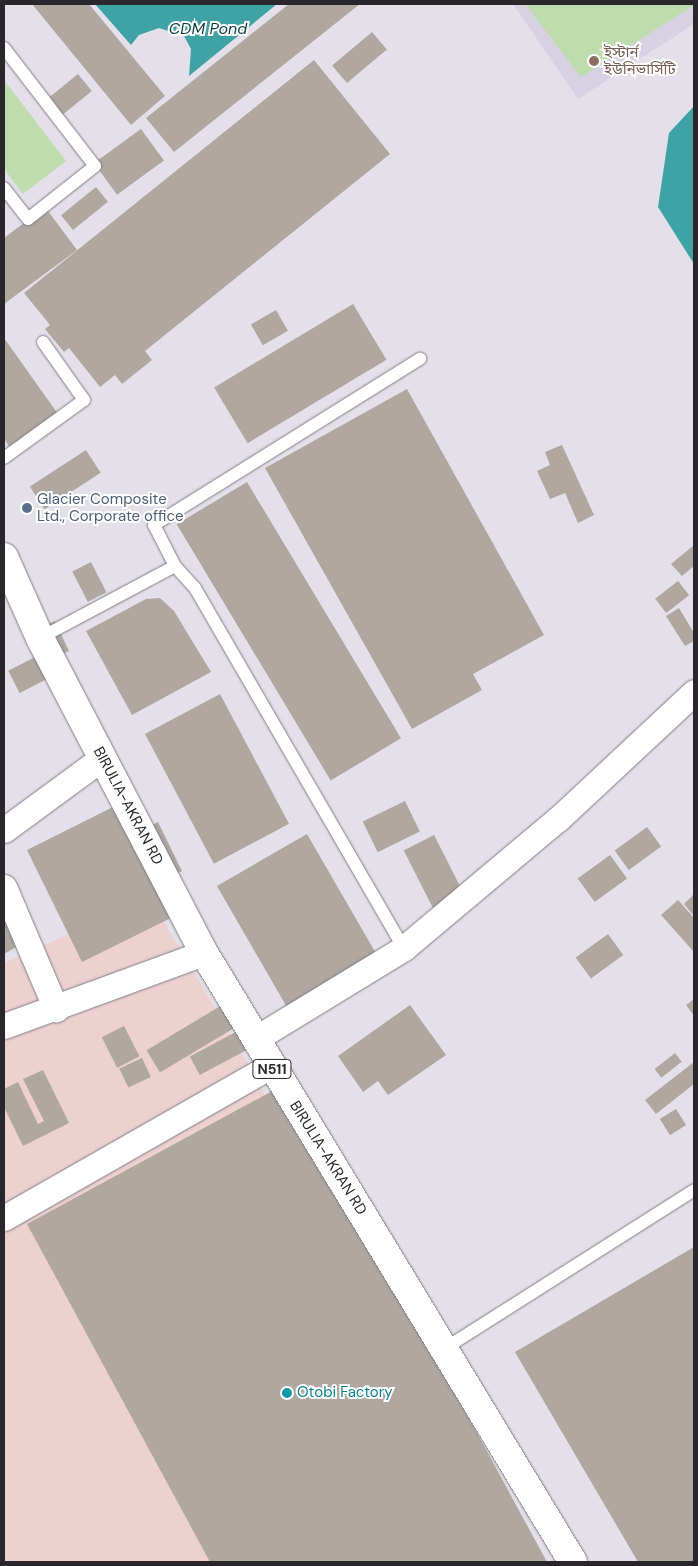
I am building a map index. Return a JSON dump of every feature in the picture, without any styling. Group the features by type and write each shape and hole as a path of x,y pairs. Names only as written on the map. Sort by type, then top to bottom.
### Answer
{"highway":[{"name":"BIRULIA-AKRAN RD","path":"4,557 40,638 204,953 270,1066 447,1347 573,1562"}],"street":[{"path":"255,1038 404,948 558,819 694,692"},
{"path":"4,830 102,758"},
{"path":"4,887 56,1009"},
{"path":"4,1026 56,1009 204,953"},
{"path":"4,1218 270,1066"}],"lane":[{"path":"4,48 95,166 28,219 4,188"},
{"path":"4,458 84,400 43,342"},
{"path":"404,948 194,588 176,566 154,524 420,358"},
{"path":"40,638 176,566"},
{"path":"447,1347 694,1190"}],"shaded area":[{"name":"ইস্টার্ন ইউনিভার্সিটি","path":"513,4 694,4 694,24 578,99"},
{"path":"150,898 254,1074 360,1279 533,1562 4,1562 4,963"}],"green space":[{"name":"ইস্টার্ন ইউনিভার্সিটি","path":"525,4 694,4 694,5 581,77"},
{"path":"4,80 66,161 23,194 4,169"}],"water":[{"name":"CDM Pond","path":"95,4 277,4 189,76 191,49 184,36 159,28 139,35 131,45"},
{"path":"694,106 694,264 658,207 669,133"}],"building":[{"path":"32,4 89,4 165,96 131,125"},
{"path":"289,4 360,4 174,152 146,118"},
{"path":"372,32 387,50 347,83 332,65"},
{"path":"314,60 390,154 145,351 152,360 122,384 115,375 100,387 69,348 64,352 45,329 50,325 24,293"},
{"path":"78,74 92,91 61,116 47,99"},
{"path":"141,129 164,161 117,195 94,163"},
{"path":"96,187 108,202 73,230 61,215"},
{"path":"45,207 77,250 4,304 4,238"},
{"path":"353,304 386,360 248,443 214,387"},
{"path":"276,310 288,331 263,345 251,324"},
{"path":"4,338 58,414 10,448 4,438"},
{"path":"407,389 544,635 473,674 482,690 412,729 265,468"},
{"path":"562,445 594,515 578,523 565,493 550,499 537,471 550,465 545,452"},
{"path":"86,450 101,473 45,509 30,486"},
{"path":"247,482 401,738 331,781 177,524"},
{"path":"694,545 694,566 682,576 671,564"},
{"path":"91,562 106,592 88,602 72,572"},
{"path":"678,581 689,595 666,613 655,599"},
{"path":"160,598 174,611 211,672 132,715 86,631 146,599"},
{"path":"679,608 694,633 694,641 685,646 666,616"},
{"path":"55,621 69,651 47,661 33,631"},
{"path":"43,653 54,675 20,693 8,671"},
{"path":"220,694 289,824 214,864 145,734"},
{"path":"405,801 420,832 378,852 363,822"},
{"path":"123,802 138,832 158,822 182,871 169,878 185,911 82,962 27,850"},
{"path":"647,827 661,846 629,870 615,851"},
{"path":"307,834 380,960 289,1012 217,886"},
{"path":"434,835 472,909 441,924 404,850"},
{"path":"610,855 627,878 595,902 578,879"},
{"path":"694,894 694,916 684,904"},
{"path":"678,900 694,918 694,952 661,915"},
{"path":"4,918 18,946 4,954"},
{"path":"608,934 623,955 591,979 576,958"},
{"path":"694,999 694,1016 686,1005"},
{"path":"222,1005 235,1027 160,1073 147,1050"},
{"path":"410,1005 446,1055 388,1095 378,1081 363,1092 338,1056"},
{"path":"249,1025 259,1044 200,1075 190,1056"},
{"path":"124,1026 139,1056 117,1068 102,1037"},
{"path":"675,1053 682,1062 661,1078 655,1069"},
{"path":"142,1058 151,1077 128,1088 119,1069"},
{"path":"694,1062 694,1084 656,1114 645,1100"},
{"path":"43,1070 69,1123 23,1146 4,1107 4,1089 18,1082 38,1124 44,1121 23,1079"},
{"name":"Otobi Factory","path":"287,1083 547,1562 210,1562 27,1224"},
{"path":"676,1109 686,1125 670,1135 660,1119"},
{"path":"694,1247 694,1562 638,1562 515,1352"}],"place":[{"name":"ইস্টার্ন ইউনিভার্সিটি","path":"594,61"},
{"name":"Glacier Composite Ltd., Corporate office","path":"27,508"},
{"name":"Otobi Factory","path":"287,1393"}]}
